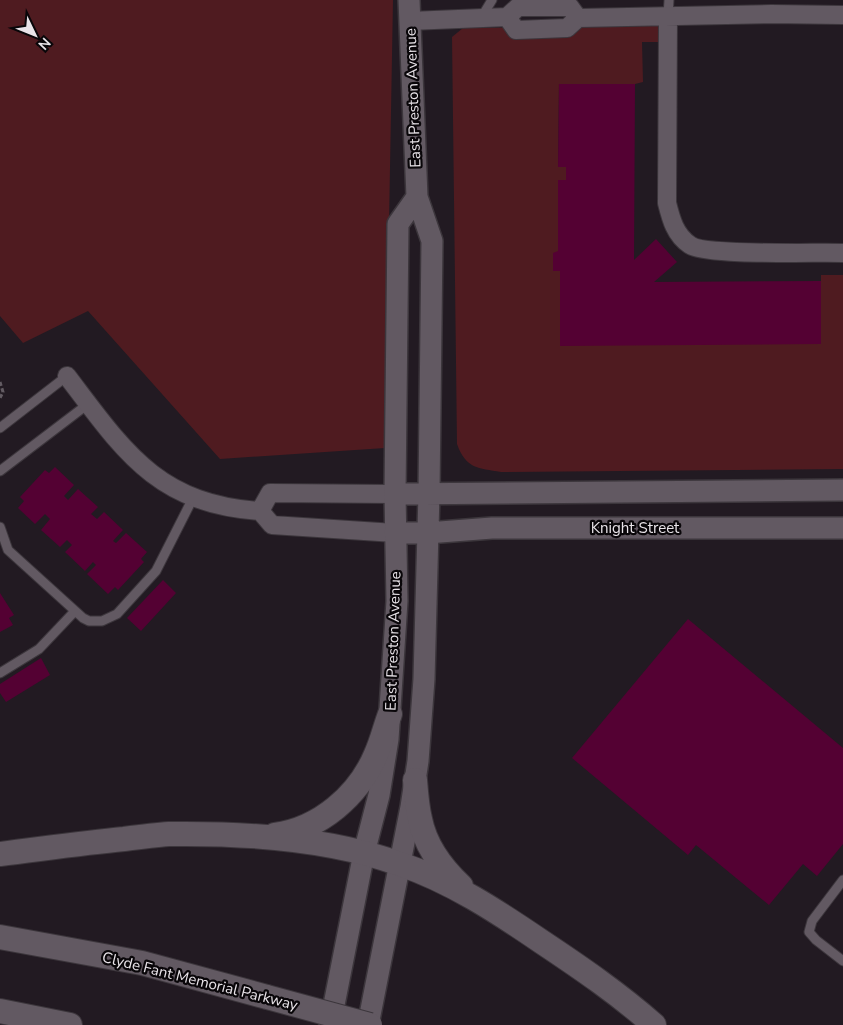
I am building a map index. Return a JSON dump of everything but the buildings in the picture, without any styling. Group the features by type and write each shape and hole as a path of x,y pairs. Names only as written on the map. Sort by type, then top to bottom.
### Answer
{"main road":[{"path":"256,837 281,834 305,826 327,815 344,801 363,778 372,762 390,714"},
{"path":"415,780 420,821 432,852 446,872 479,902"},
{"path":"0,854 87,842 167,834 256,837 321,845 364,853 401,864 451,886 479,902 596,978 654,1025"},
{"name":"Clyde Fant Memorial Parkway","path":"0,937 142,963 369,1025"},
{"path":"0,1011 70,1025"}],"street":[{"path":"409,10 481,18 506,17 518,7 570,7 578,18 668,8 771,14 843,15"},
{"path":"668,8 667,203 673,227 690,246 719,251 843,253"},
{"name":"East Preston Avenue","path":"369,1025 401,864 415,780 424,680 429,493 432,241 417,197 409,10"},
{"name":"East Preston Avenue","path":"330,1025 364,853 379,795 390,714 397,601 395,494 398,224 417,197"},
{"path":"67,376 132,457 160,480 193,498 236,509 260,511 272,525 395,533"},
{"path":"260,511 270,493 395,494 843,490"},
{"name":"Knight Street","path":"395,533 427,533 492,528 843,528"}],"lane":[{"path":"481,18 492,0"},
{"path":"0,428 67,376"},
{"path":"0,472 88,404"},
{"path":"0,527 8,550 75,611 89,621 102,621 117,614 156,571 193,498"},
{"path":"0,673 39,649 75,611"},
{"path":"843,880 812,921 810,932 816,940 843,962"}],"path":[{"path":"0,382 4,392 0,398"}],"shaded area":[{"path":"0,0 393,0 385,448 220,459 88,311 23,343 0,316"},
{"path":"651,18 665,28 665,42 642,42 643,82 635,84 559,84 558,167 566,167 566,180 558,181 558,251 560,271 821,344 821,275 843,275 843,469 501,472 479,468 469,463 464,458 457,444 452,37 463,28 585,27 621,20"}]}
